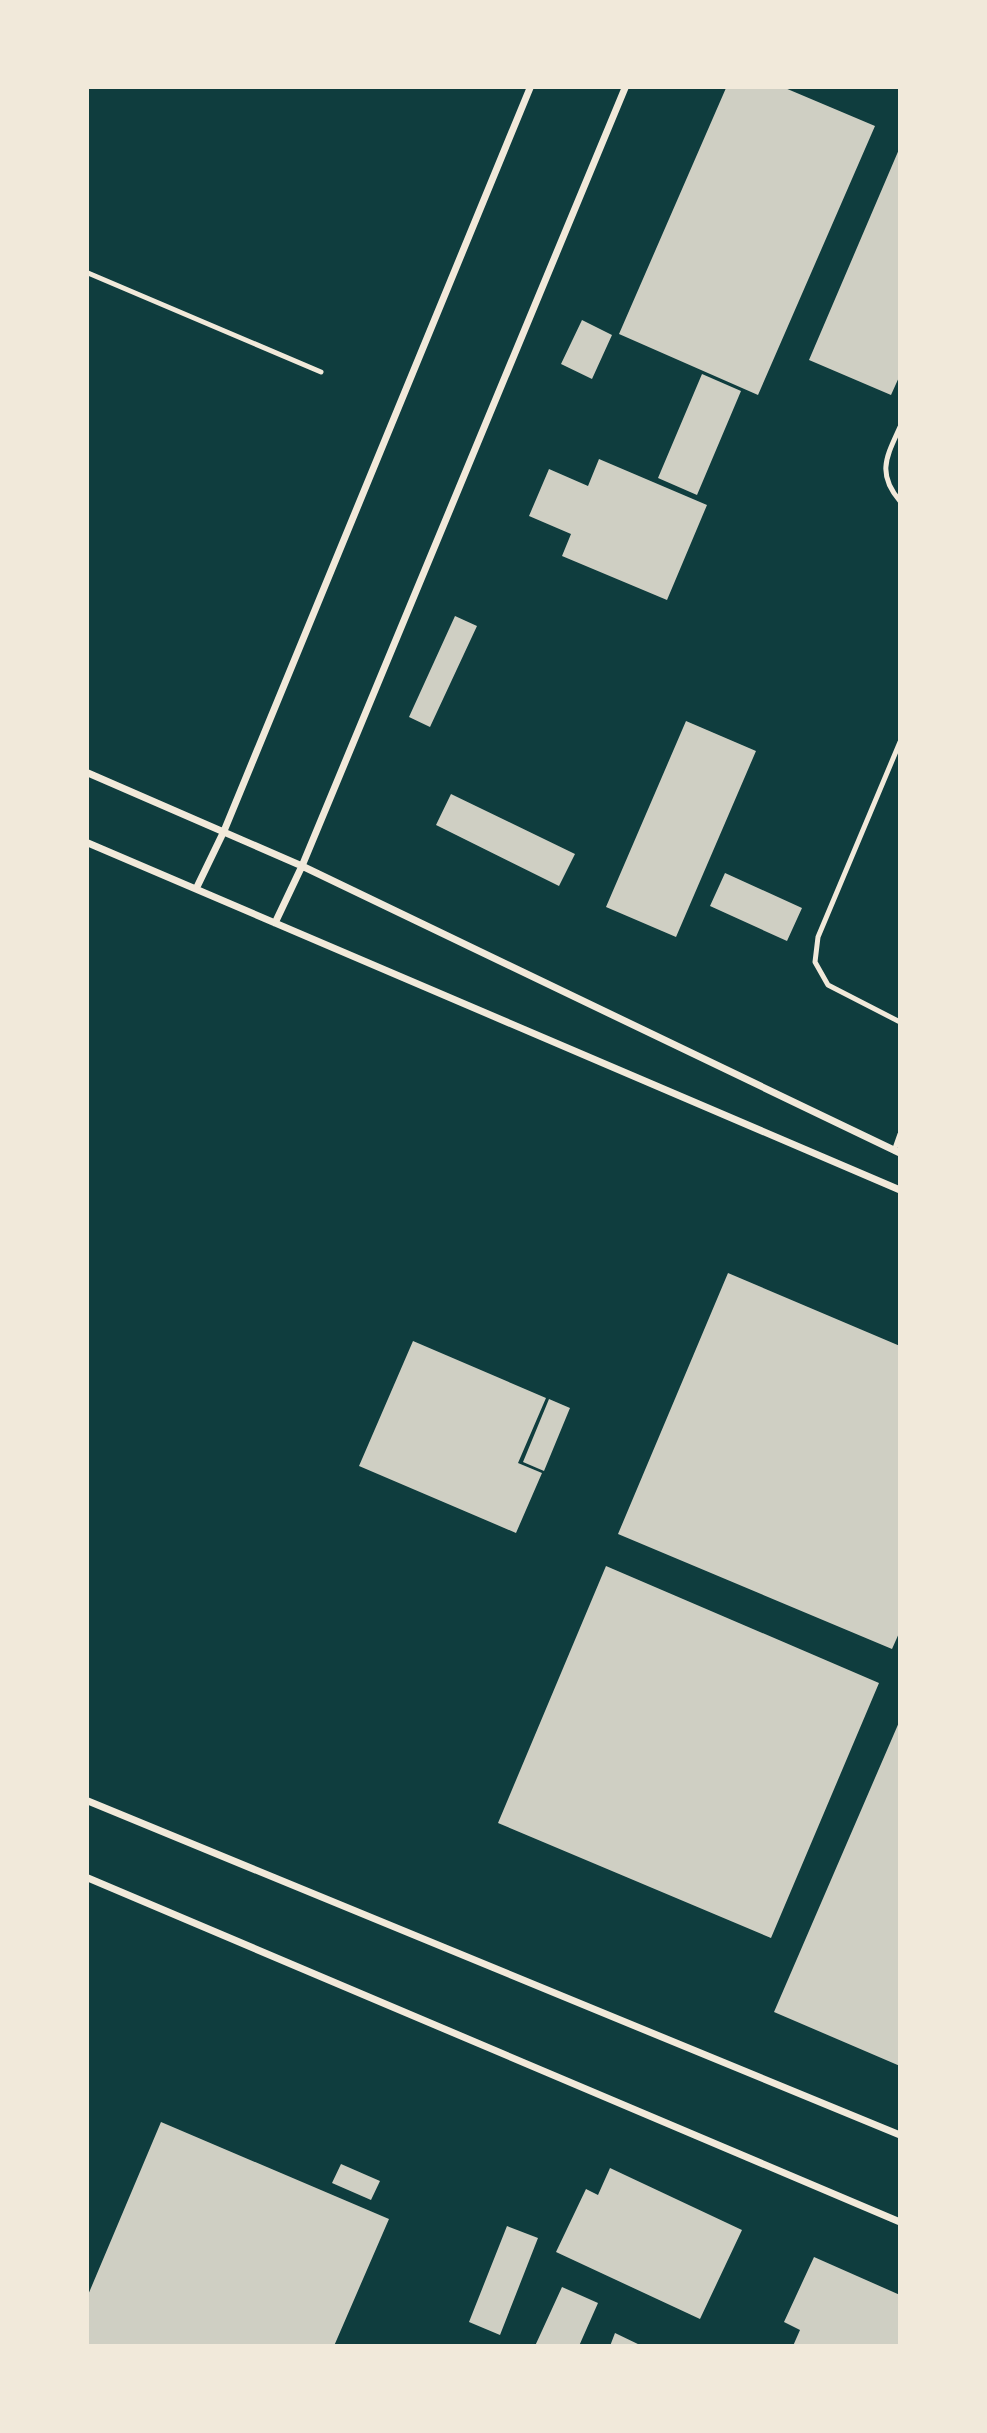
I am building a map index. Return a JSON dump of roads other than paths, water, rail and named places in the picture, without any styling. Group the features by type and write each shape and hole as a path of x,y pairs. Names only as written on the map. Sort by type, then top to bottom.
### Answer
{"street":[{"path":"196,889 223,831 530,88"},
{"path":"275,923 302,866 625,88"},
{"path":"88,772 302,866 897,1152"},
{"path":"88,843 900,1190"},
{"path":"88,1801 900,2135"},
{"path":"88,1878 900,2222"}],"lane":[{"path":"88,273 321,372"},
{"path":"900,427 884,463 889,489 900,501"},
{"path":"900,742 818,937 815,962 828,985 900,1022"},
{"path":"897,1152 900,1134"}]}
